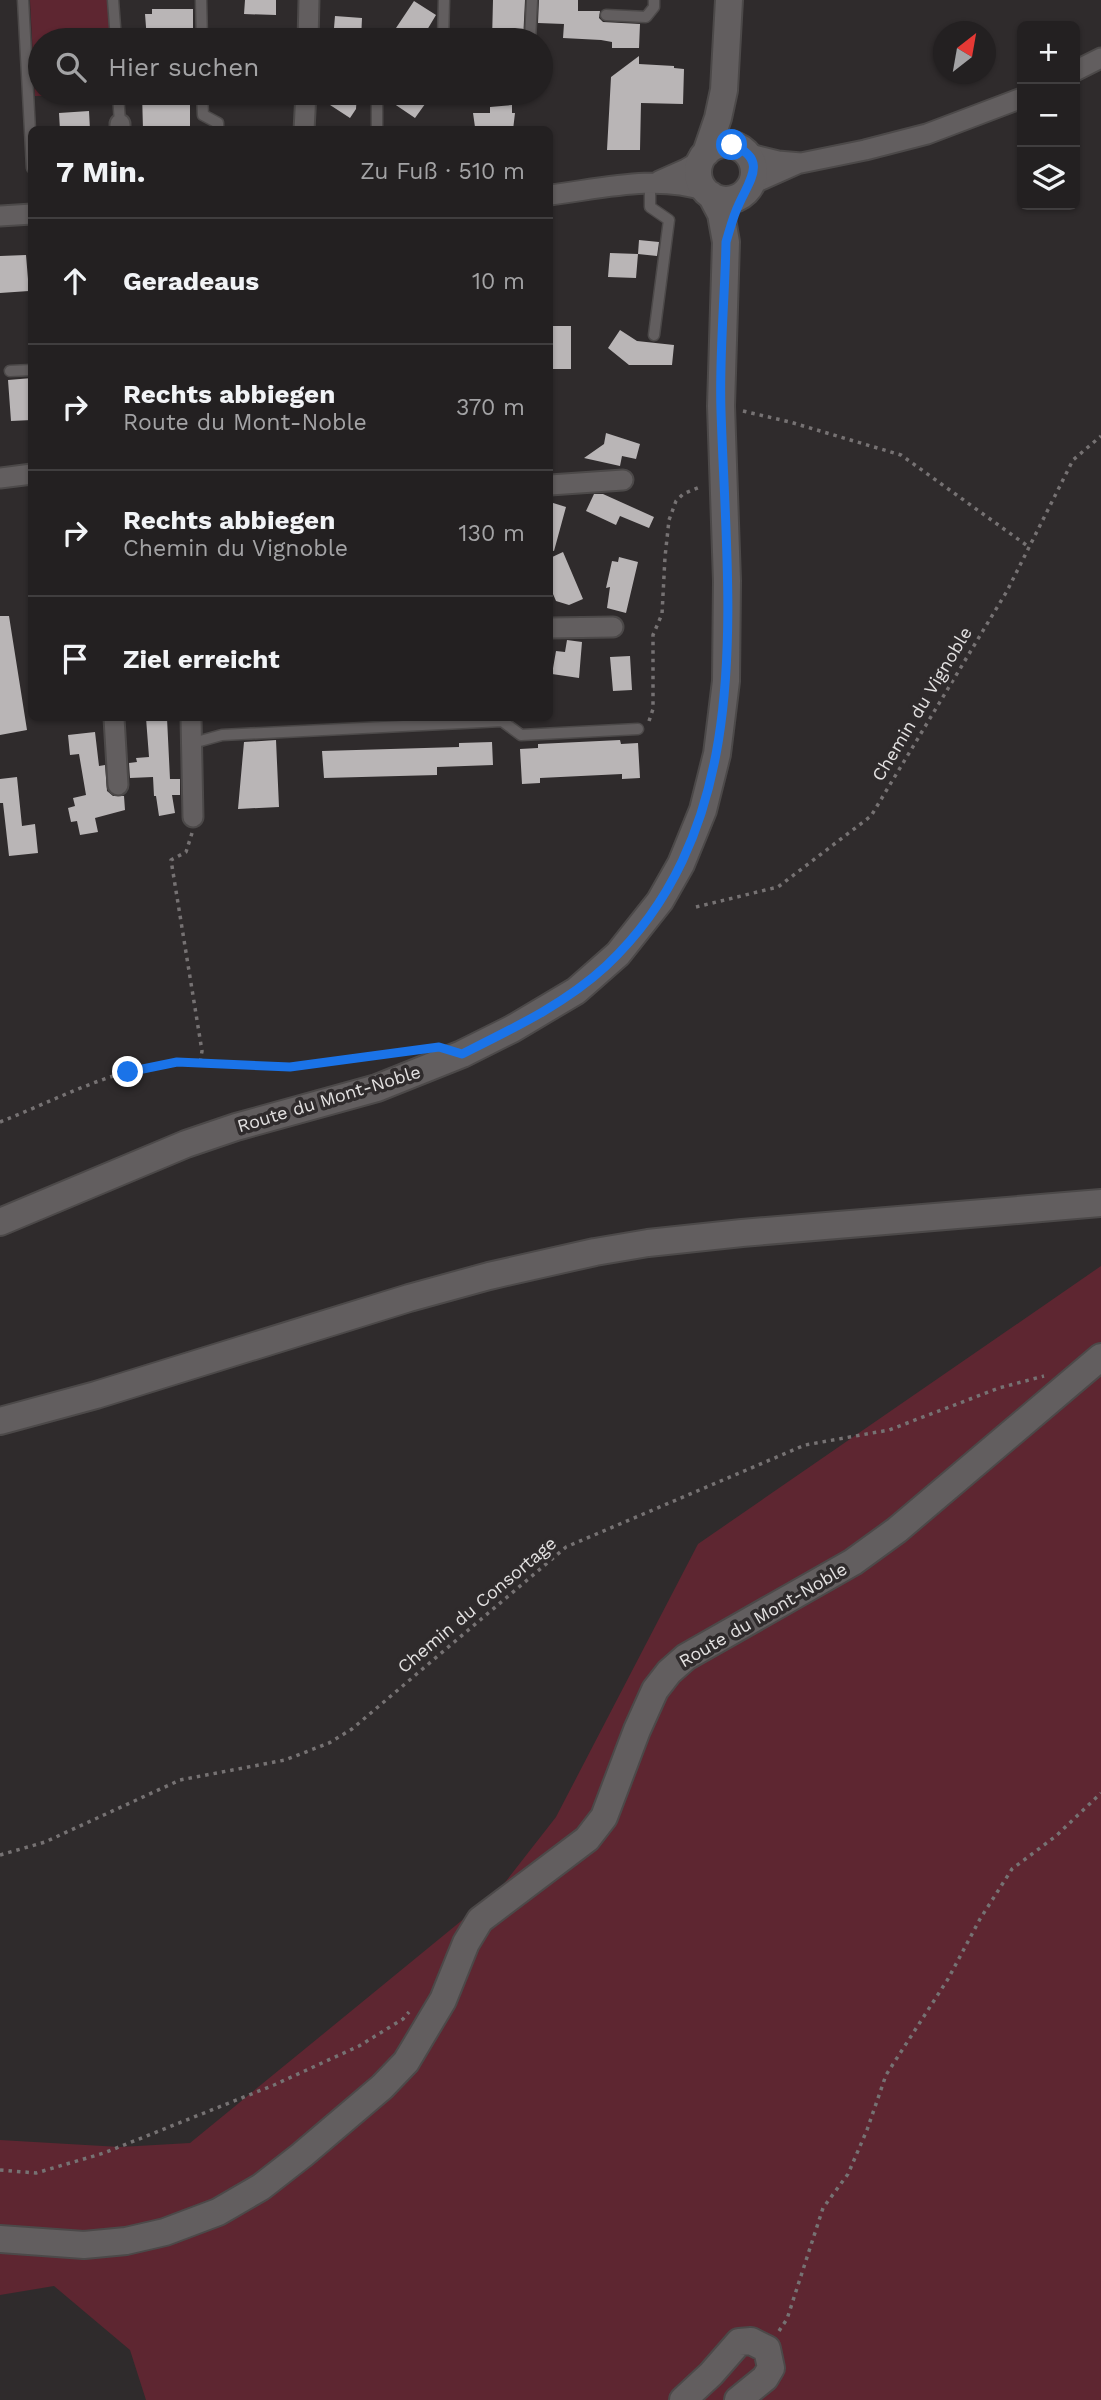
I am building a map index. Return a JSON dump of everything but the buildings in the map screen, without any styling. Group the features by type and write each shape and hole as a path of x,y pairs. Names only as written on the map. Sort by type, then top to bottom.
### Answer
{"street":[{"path":"308,28 309,0"},
{"path":"708,193 699,176 703,156 718,118 723,90 729,0"},
{"path":"1080,68 1101,58"},
{"path":"723,90 728,113 753,168 747,189"},
{"path":"553,195 653,183 685,184 721,199 731,199 801,163 927,134 1017,100"},
{"path":"304,126 305,105"},
{"path":"653,183 686,169 716,146 724,144 778,161 801,163"},
{"name":"Route du Mont-Noble","path":"726,242 733,216 747,189"},
{"name":"Route du Mont-Noble","path":"0,1222 187,1144 236,1127 377,1088 434,1067 539,1014 576,991 618,954 660,901 681,864 703,810 717,754 726,681 721,406 726,242 721,214 708,193"},
{"path":"0,216 28,214"},
{"path":"0,478 28,474"},
{"path":"553,485 623,480"},
{"path":"553,628 613,627"},
{"path":"114,721 118,785"},
{"path":"191,721 193,817"},
{"path":"0,1421 96,1395 409,1298 489,1276 595,1252 648,1243 742,1233 1101,1203"},
{"name":"Route du Mont-Noble","path":"0,2239 84,2245 127,2241 165,2232 218,2212 261,2187 302,2155 382,2087 406,2062 443,2000 466,1943 480,1920 587,1839 604,1817 641,1720 655,1690 669,1672 686,1657 853,1562 897,1531 1101,1357"},
{"path":"683,2400 739,2342 751,2341 766,2349 771,2368 765,2378 738,2400"}],"lane":[{"path":"23,0 28,93"},
{"path":"113,0 115,28"},
{"path":"201,0 202,28"},
{"path":"443,28 444,0"},
{"path":"531,28 532,0"},
{"path":"606,15 646,17 654,0"},
{"path":"29,105 30,126"},
{"path":"119,105 120,126"},
{"path":"202,105 202,115 218,123 218,126"},
{"path":"377,105 377,126"},
{"path":"653,183 650,207 669,220 654,335"},
{"path":"10,371 28,370"},
{"path":"193,743 222,736 502,721 521,734 638,729"}],"path":[{"path":"721,406 790,422 901,455 1029,547"},
{"name":"Chemin du Vignoble","path":"696,907 778,887 871,816 1007,591 1073,460 1101,436"},
{"path":"653,709 653,635 662,614 664,557 670,520 676,501 683,494 723,477"},
{"path":"193,817 193,830 186,852 170,860 202,1051 200,1063"},
{"path":"0,1122 128,1072 177,1062 290,1067 412,1051"},
{"name":"Chemin du Consortage","path":"0,1855 45,1842 180,1780 285,1760 329,1743 352,1729 566,1547 805,1445 889,1430 999,1388 1046,1376"},
{"path":"766,2349 787,2319 823,2208 848,2174 886,2075 948,1979 980,1919 1012,1869 1056,1836 1101,1793"},
{"path":"0,2170 36,2173 104,2153 274,2085 359,2046 403,2019 411,2009"}],"shaded area":[{"path":"30,0 109,0 111,28 31,28"},
{"path":"1101,1266 1101,2400 146,2400 130,2350 54,2286 0,2295 0,2140 120,2147 190,2143 499,1890 556,1817 698,1544"}],"route":[{"path":"128,1072 177,1062 290,1067 439,1047 462,1054 512,1029 576,991 618,954 660,901 681,864 703,810 717,754 726,681 728,631 721,406 726,242 733,216 754,174 747,153 732,145"}]}
